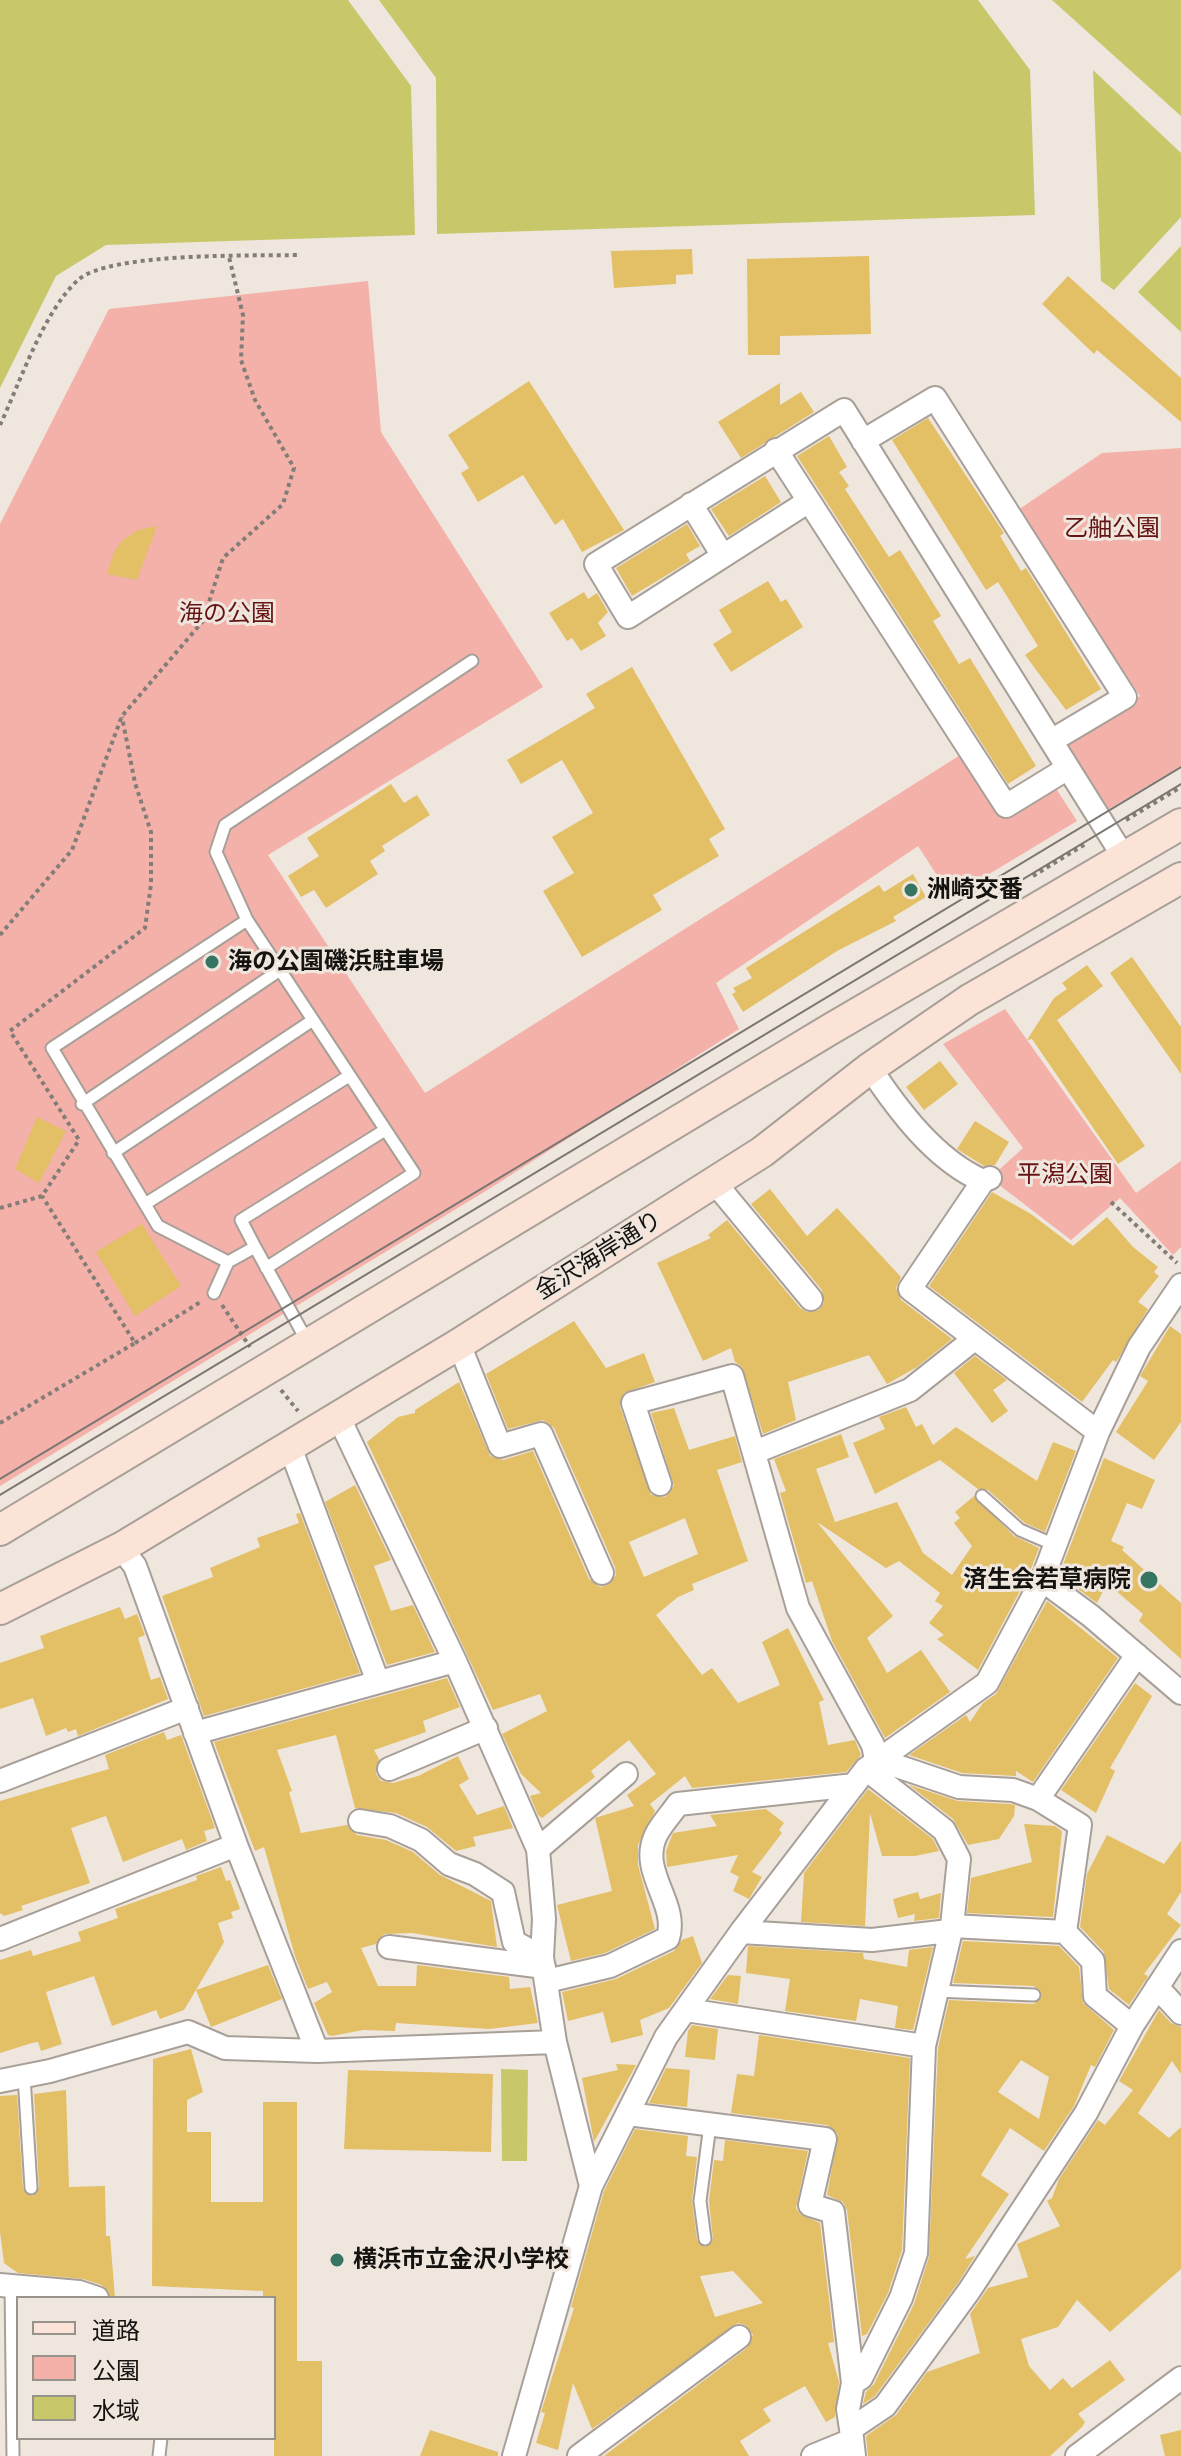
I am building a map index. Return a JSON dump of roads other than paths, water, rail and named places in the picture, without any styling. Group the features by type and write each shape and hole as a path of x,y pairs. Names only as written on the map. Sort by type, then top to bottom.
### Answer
{"street":[{"path":"863,441 935,398 1125,697 1051,741"},
{"path":"809,501 628,617 596,564 844,410 1125,859"},
{"path":"776,450 1006,806 1068,768"},
{"path":"691,504 723,556"},
{"path":"0,1530 829,1030 1181,824"},
{"name":"金沢海岸通り","path":"0,1609 121,1548 459,1344 762,1152 870,1068 969,1000 1101,921 1181,878"},
{"path":"870,1068 941,1155 965,1173 986,1180 910,1289 973,1340 1098,1432"},
{"path":"715,1183 811,1299"},
{"path":"514,2456 591,2186 666,2037 741,1932 865,1771 987,1683 1042,1580 1098,1432 1139,1347 1181,1285"},
{"path":"755,1452 910,1390 973,1340"},
{"path":"459,1344 500,1446 541,1434 602,1573"},
{"path":"660,1484 633,1403 732,1376 798,1608 873,1745 865,1771"},
{"path":"339,1418 486,1728 538,1849 544,1919 544,1968 555,2042 591,2186"},
{"path":"290,1447 378,1682"},
{"path":"121,1548 135,1566 236,1845 317,2051"},
{"path":"1042,1580 1181,1693"},
{"path":"1038,1799 1137,1655"},
{"path":"195,1733 455,1661"},
{"path":"0,1781 187,1708"},
{"path":"389,1769 486,1728"},
{"path":"853,2383 861,2378 901,2298 916,2253 924,2046 934,1991 951,1928 959,1859 944,1830 865,1771"},
{"path":"389,1947 544,1968 610,1966 668,1938 673,1922 651,1865 655,1837 678,1804 865,1771 959,1787 1013,1790 1038,1799 1080,1825 1065,1932"},
{"path":"538,1849 626,1774"},
{"path":"360,1821 390,1826 421,1840 449,1864 475,1874 503,1892 514,1942 544,1968"},
{"path":"0,1939 236,1845"},
{"path":"741,1932 872,1940 951,1928 1065,1932 1093,1961 1095,1996 1132,2026"},
{"path":"813,2456 852,2442 885,2406 969,2291 1086,2113 1132,2026 1181,1951"},
{"path":"1157,1987 1181,2013"},
{"path":"686,2010 924,2046"},
{"path":"0,2081 188,2032 225,2048 317,2051 555,2042"},
{"path":"628,2114 825,2139 810,2205 833,2212 853,2383 848,2409 852,2442"},
{"path":"5,2284 91,2296"},
{"path":"579,2456 739,2337"},
{"path":"1077,2456 1181,2378"}],"lane":[{"path":"266,1268 414,1173 247,920 216,852 225,825 472,661"},
{"path":"228,1262 158,1226 82,1104 52,1048 247,920"},
{"path":"82,1104 280,970"},
{"path":"113,1153 313,1020"},
{"path":"145,1204 349,1076"},
{"path":"308,1344 241,1220 385,1130"},
{"path":"214,1293 228,1262 255,1247"},
{"path":"982,1496 1020,1530 1055,1545"},
{"path":"934,1991 1034,1995"},
{"path":"24,2076 31,2188"},
{"path":"705,2239 700,2201 710,2125"},
{"path":"5,2284 13,2456"}],"water":[{"path":"0,0 348,0 411,86 415,235 106,245 56,276 0,388"},
{"path":"379,0 978,0 1030,70 1035,215 437,234 436,78"},
{"path":"1052,0 1181,0 1181,116"},
{"path":"1093,70 1181,153 1181,217 1114,290 1101,281"},
{"path":"1181,246 1181,332 1138,292"},
{"path":"501,2069 528,2070 527,2161 502,2161"}],"tram line":[{"path":"0,1479 1181,767"},
{"path":"0,1495 1181,784"}],"place":[{"name":"洲崎交番","path":"911,890"},
{"name":"海の公園磯浜駐車場","path":"212,962"},
{"name":"済生会若草病院","path":"1149,1580"},
{"name":"横浜市立金沢小学校","path":"337,2260"}],"park label":[{"name":"乙舳公園","path":"1112,529"},
{"name":"海の公園","path":"227,614"},
{"name":"平潟公園","path":"1065,1175"}]}
